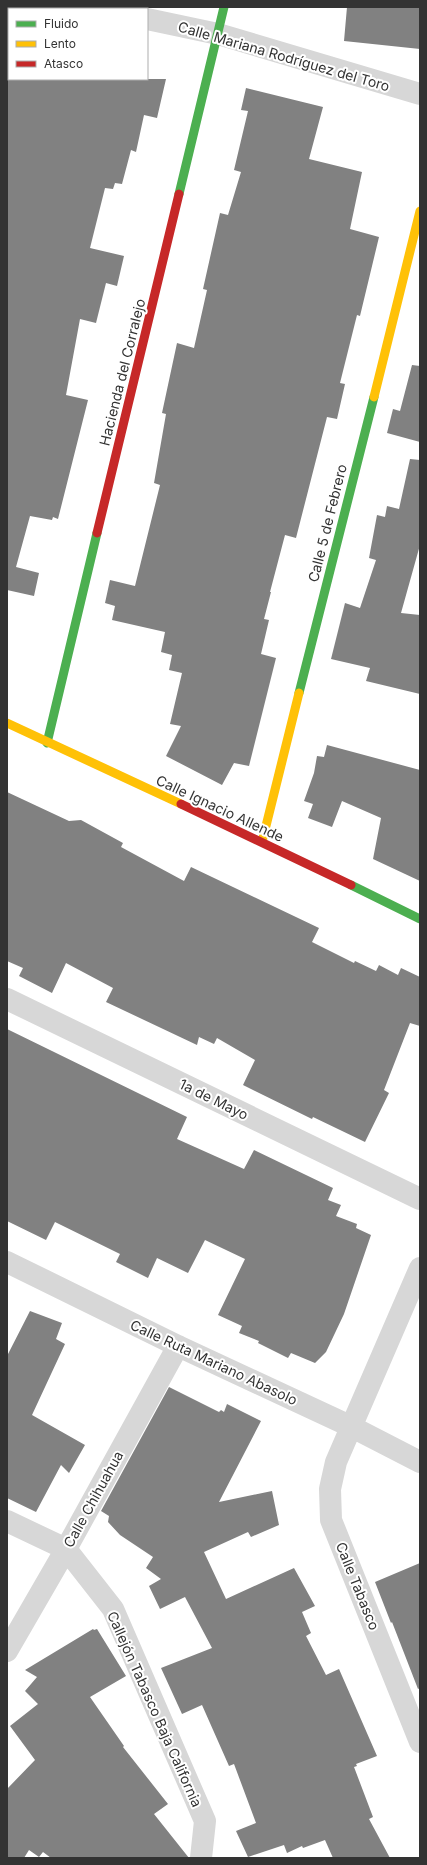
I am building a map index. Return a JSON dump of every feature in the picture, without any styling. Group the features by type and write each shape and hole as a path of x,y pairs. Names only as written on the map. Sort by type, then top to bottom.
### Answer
{"street":[{"name":"Hacienda del Corralejo","path":"47,743 224,7"},
{"name":"Calle Mariana Rodríguez del Toro","path":"148,19 218,34 420,94"},
{"name":"Calle 5 de Febrero","path":"262,842 420,211"},
{"name":"Calle Ignacio Allende","path":"7,723 47,743 262,842 420,918"},
{"name":"1a de Mayo","path":"7,999 420,1199"},
{"name":"Calle Ruta Mariano Abasolo","path":"7,1262 178,1346 352,1427 420,1462"},
{"name":"Calle Tabasco","path":"420,1268 336,1462 330,1489 331,1520 420,1742"},
{"name":"Calle Chihuahua","path":"7,1651 66,1549 178,1346"},
{"path":"7,1521 66,1549"},
{"name":"Callejón Tabasco Baja California","path":"66,1549 113,1609 205,1821 201,1858"}],"building":[{"path":"347,7 420,7 420,49 344,41"},
{"path":"7,79 166,79 157,118 144,115 136,152 131,150 122,184 115,183 113,189 105,188 90,248 124,256 117,286 106,283 96,323 80,319 66,395 88,400 58,519 53,517 52,520 30,516 16,567 39,573 34,596 7,590"},
{"path":"246,88 323,107 309,159 362,172 350,229 379,237 360,316 357,315 340,383 345,384 337,419 327,417 296,538 285,535 270,592 264,619 269,620 261,654 276,658 249,766 234,763 222,785 166,756 181,726 170,724 182,673 169,670 172,655 161,652 165,632 112,620 115,606 105,603 110,580 135,586 160,485 154,483 166,414 162,413 177,343 194,348 207,290 203,289 220,213 228,215 241,172 234,170 248,111 241,110"},
{"path":"412,365 420,366 420,442 387,433 393,409 400,411"},
{"path":"410,459 420,460 420,545 401,613 420,615 420,694 366,681 370,668 331,659 345,603 360,608 376,560 369,558 377,515 385,517 387,506 399,509"},
{"path":"327,745 420,770 420,881 373,859 381,818 342,801 332,827 308,818 313,804 304,801 314,773 317,756 324,757"},
{"path":"7,792 69,821 81,820 123,843 121,847 184,881 191,867 319,928 312,942 354,963 355,961 376,971 379,965 398,975 401,968 420,977 420,1026 410,1023 384,1090 389,1093 365,1142 313,1117 312,1119 243,1085 255,1060 217,1038 214,1044 199,1037 197,1045 106,1002 113,988 66,963 52,993 19,976 23,968 7,961"},
{"path":"7,1029 187,1117 177,1139 244,1169 254,1150 333,1188 328,1200 341,1205 336,1216 357,1224 356,1228 371,1235 344,1314 326,1352 315,1363 291,1353 288,1358 258,1343 259,1341 239,1333 242,1326 218,1315 245,1259 205,1240 188,1273 157,1258 148,1278 116,1262 120,1254 55,1222 46,1240 7,1221"},
{"path":"30,1311 62,1323 56,1339 65,1344 32,1415 85,1445 69,1473 61,1465 36,1512 7,1498 7,1356"},
{"path":"169,1387 219,1412 221,1410 224,1412 227,1404 261,1421 219,1502 272,1491 279,1525 251,1537 248,1532 204,1552 226,1599 294,1568 315,1606 302,1612 311,1633 306,1636 326,1675 339,1669 377,1756 356,1764 357,1766 354,1767 373,1817 369,1819 390,1858 333,1858 325,1840 303,1848 302,1846 287,1853 284,1845 248,1857 236,1831 256,1823 234,1764 229,1766 202,1705 182,1714 161,1668 212,1648 185,1597 160,1609 149,1586 161,1579 146,1568 153,1557 120,1535 108,1522 109,1516 101,1511"},
{"path":"420,1563 420,1688 418,1689 375,1582"},
{"path":"93,1629 97,1629 126,1676 90,1697 124,1746 123,1747 168,1804 154,1814 189,1858 51,1858 43,1852 39,1857 29,1850 24,1858 7,1858 7,1789 35,1760 10,1726 38,1704 25,1691 37,1677 25,1670"}],"traffic: fast":[{"path":"179,194 224,7"},
{"path":"299,693 374,397"},
{"path":"47,743 97,533"},
{"path":"351,885 420,919"}],"traffic: slow":[{"path":"374,397 420,211"},
{"path":"262,842 299,693"},
{"path":"7,723 181,804"}],"traffic: jam":[{"path":"97,533 179,194"},
{"path":"181,804 351,885"}]}
